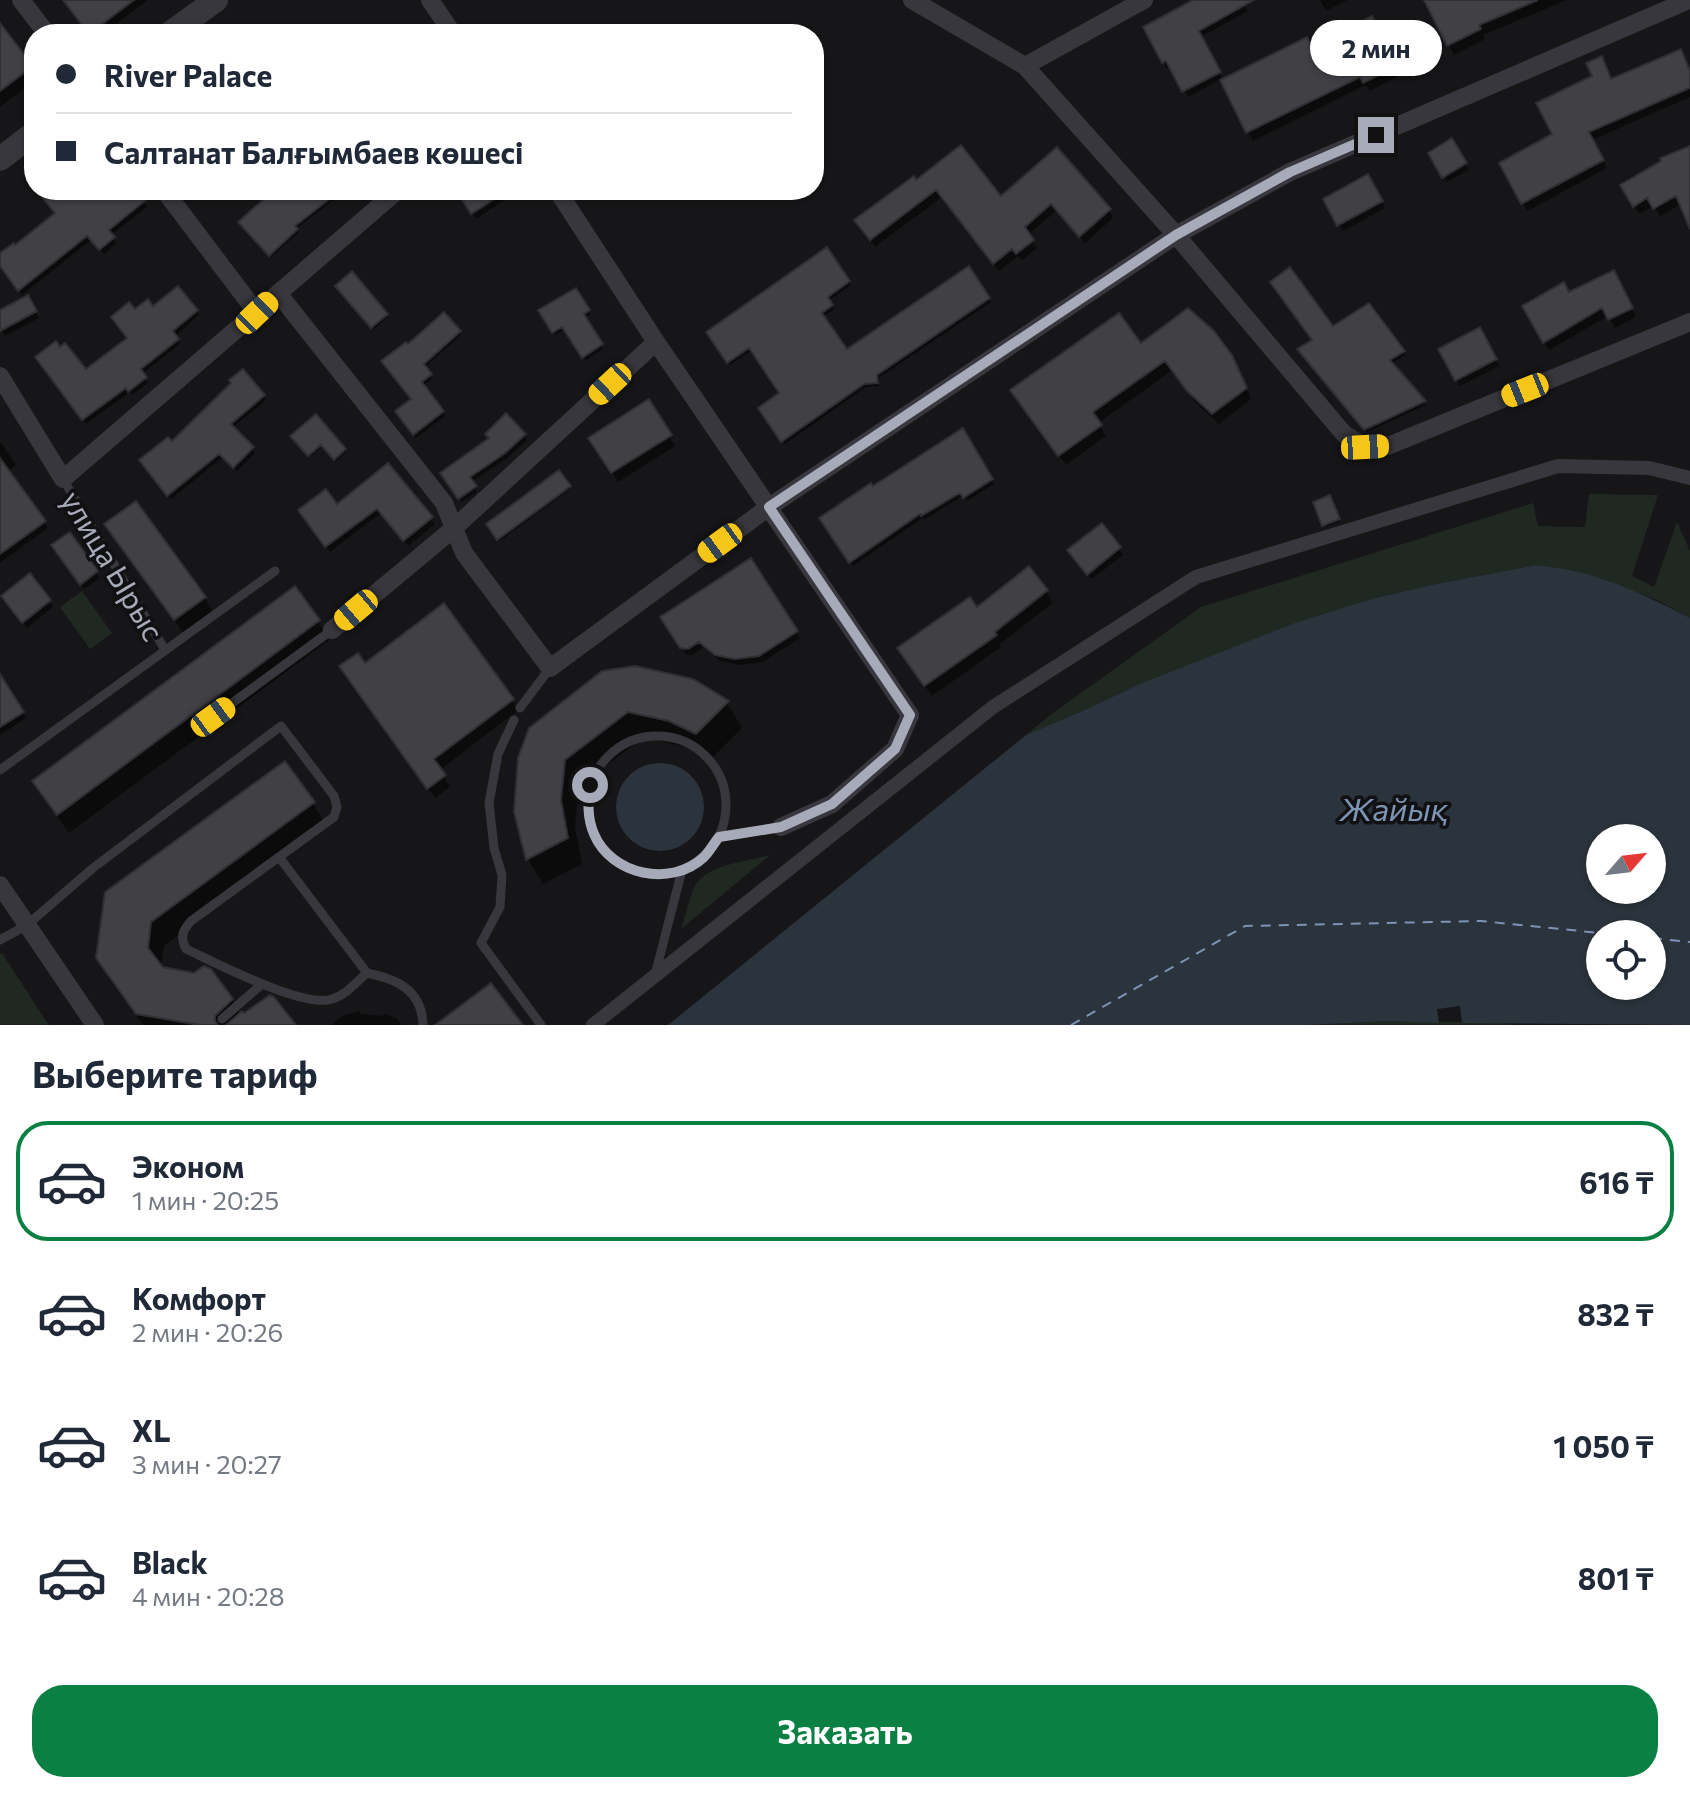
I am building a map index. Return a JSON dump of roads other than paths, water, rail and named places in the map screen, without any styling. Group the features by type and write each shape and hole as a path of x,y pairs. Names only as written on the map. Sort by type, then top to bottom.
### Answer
{"street":[{"path":"21,0 39,24"},
{"path":"183,24 216,0"},
{"path":"430,0 446,24"},
{"path":"912,0 1025,66 1176,235 1344,434 1365,447 1388,446 1690,322"},
{"path":"1025,66 1144,0"},
{"path":"278,293 444,503 464,553 550,668 769,507 1176,235 1290,172 1689,0"},
{"path":"0,159 24,141"},
{"path":"172,200 257,313"},
{"path":"0,376 63,479 386,200"},
{"path":"564,200 656,342 910,715 895,749 843,795 832,804 781,827"},
{"path":"332,630 453,529 656,342"},
{"path":"593,1025 993,707 1196,577 1558,466 1649,468 1690,478"},
{"path":"0,885 95,1025"}],"lane":[{"name":"улица Ырыс","path":"63,479 165,650"},
{"path":"0,770 275,571"},
{"path":"213,717 332,630"},
{"path":"520,708 550,668"},
{"path":"514,720 498,754 489,803 494,848 502,875 500,907 481,943 541,1025"},
{"path":"0,940 27,925 93,868 281,726 334,796 337,807 334,817 191,921 183,931 182,941 186,949 262,984 318,1001 331,1000 343,994 367,973"},
{"path":"644,736 670,737 694,746 713,763 724,787 726,812 719,837 703,857 682,870 656,875 631,870 609,856 594,835 587,811 590,785 601,762 621,745 644,736"},
{"path":"719,837 781,827"},
{"path":"279,857 367,973 389,977 408,989 418,1003 423,1025"},
{"path":"655,975 682,870"},
{"path":"222,1019 262,984"}],"water":[{"name":"Жайық","path":"1536,565 1604,579 1690,618 1690,1025 1462,1023 1460,1006 1437,1009 1439,1023 668,1025 1026,735 1135,686 1295,623 1375,598"},
{"path":"660,763 677,767 691,776 700,790 704,807 700,824 691,838 677,847 660,851 643,847 629,838 620,824 616,807 620,790 629,776 643,767"}]}
